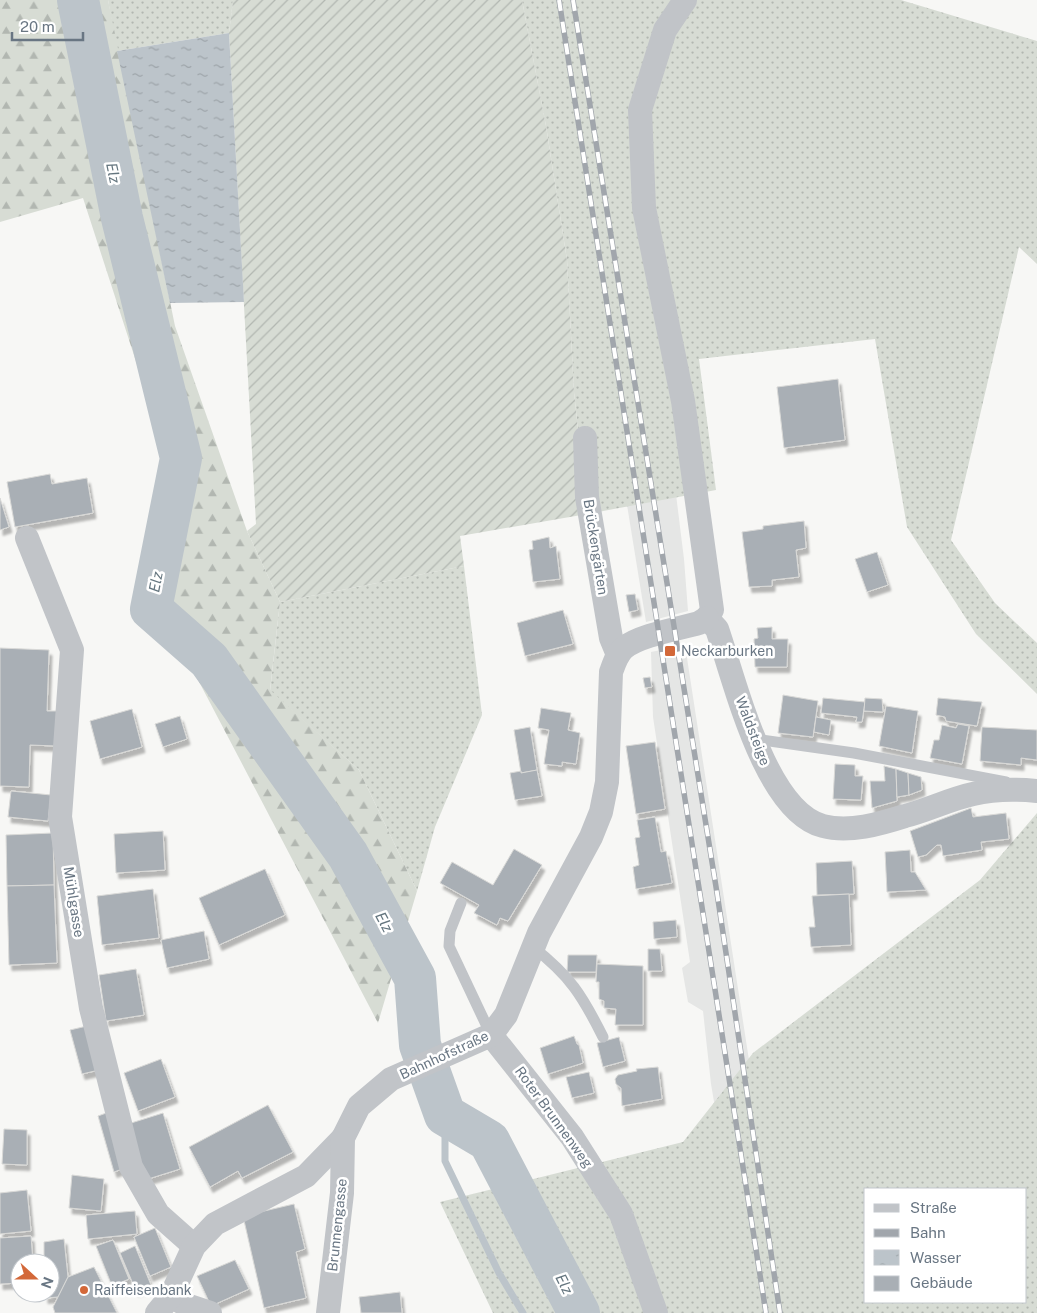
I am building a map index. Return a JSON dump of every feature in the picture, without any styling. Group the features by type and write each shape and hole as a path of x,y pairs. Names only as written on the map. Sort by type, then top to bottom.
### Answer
{"street":[{"path":"618,656 623,648 636,641 699,623 707,618 712,610 682,401 644,208 640,110 665,30 685,0"},
{"name":"Brückengärten","path":"585,438 587,497 611,638 618,656"},
{"name":"Mühlgasse","path":"27,538 72,650 60,817 91,1008 131,1167 158,1214 194,1246"},
{"name":"Waldsteige","path":"707,618 717,630 755,739 771,776 790,806 807,819 823,826 844,829 904,817 973,794 1012,789 1037,790"},
{"name":"Bahnhofstraße","path":"164,1305 194,1246 215,1224 306,1176 343,1138 359,1106 391,1080 491,1035 506,1015 533,947 591,837 601,812 607,782 611,672 618,656"},
{"name":"Roter Brunnenweg","path":"491,1035 572,1136 620,1214 656,1313"},
{"name":"Brunnengasse","path":"328,1313 342,1194 343,1138"},
{"path":"164,1305 186,1305 210,1313"}],"lane":[{"path":"755,739 854,753 1037,790"},
{"path":"461,904 450,931 449,946 491,1035"},
{"path":"533,947 560,968 585,1000 603,1037"}],"shaded area":[{"path":"615,431 669,438 684,559 688,611 646,622"},
{"path":"685,645 788,1313 736,1231 711,1084 703,1011 688,1002 682,968 690,962 653,717 651,652"}],"green space":[{"path":"0,0 108,0 175,326 247,531 280,602 270,690 359,770 417,891 378,1023 153,594 166,454 83,198 0,222"},
{"path":"108,0 233,0 229,33 117,51"},
{"path":"233,0 522,0 546,126 567,260 574,392 587,514 460,536 464,566 280,602 247,531 256,524 229,33"},
{"path":"522,0 901,0 1037,41 1037,264 1019,247 951,540 995,603 1037,643 1037,694 976,634 907,527 875,339 699,359 716,490 587,514 574,392 567,260 546,126"},
{"path":"464,566 482,715 435,827 417,891 359,770 270,691 280,602"},
{"path":"1037,813 1037,1313 493,1313 440,1202 683,1142 753,1053 980,880"}],"water":[{"path":"229,33 244,302 170,303 117,51"}],"building":[{"path":"838,379 845,440 784,448 777,387"},
{"path":"50,474 52,484 87,478 93,513 15,527 7,482"},
{"path":"0,498 9,527 0,530"},
{"path":"804,521 806,548 796,550 799,577 772,580 772,586 749,587 742,532 763,529 763,526"},
{"path":"549,537 550,548 556,546 560,579 533,582 529,550 533,549 532,541"},
{"path":"877,552 888,585 867,592 855,559"},
{"path":"635,594 638,610 629,612 626,595"},
{"path":"563,610 573,644 525,656 517,623"},
{"path":"772,627 772,639 788,639 787,667 755,667 754,639 758,638 757,628"},
{"path":"0,648 49,650 47,711 59,711 57,746 30,745 29,787 0,786"},
{"path":"650,677 652,687 645,688 643,678"},
{"path":"783,695 818,701 813,737 778,733"},
{"path":"823,698 865,702 862,722 856,722 857,717 821,713"},
{"path":"865,698 882,699 883,712 864,711"},
{"path":"938,698 982,702 977,726 946,721 945,717 936,715"},
{"path":"886,706 918,711 912,753 879,746"},
{"path":"541,708 571,713 568,730 580,733 576,764 562,762 562,766 544,764 549,730 538,728"},
{"path":"132,709 142,747 100,759 90,721"},
{"path":"180,716 187,739 163,747 155,724"},
{"path":"816,717 831,720 829,735 814,732"},
{"path":"958,724 969,726 962,764 930,758 934,740 939,740 942,725 956,728"},
{"path":"530,727 537,770 521,773 514,730"},
{"path":"982,727 1037,730 1037,760 1021,758 1021,765 980,761"},
{"path":"655,742 665,809 636,814 626,746"},
{"path":"835,764 855,765 855,776 863,776 861,800 833,799"},
{"path":"884,766 896,769 897,801 872,808 870,781 885,781"},
{"path":"896,769 908,773 909,795 897,797"},
{"path":"537,770 542,796 515,800 510,773"},
{"path":"908,773 921,777 922,790 909,795"},
{"path":"11,791 51,795 48,821 8,817"},
{"path":"971,808 973,817 1006,813 1009,839 981,842 982,850 943,856 941,845 937,845 926,855 918,857 910,831"},
{"path":"655,817 661,852 666,851 672,883 636,889 633,867 639,865 635,838 640,837 637,820"},
{"path":"163,831 165,870 116,873 114,834"},
{"path":"53,833 54,885 7,886 6,835"},
{"path":"514,849 542,865 508,921 500,918 497,925 474,913 479,905 440,883 452,862 493,885"},
{"path":"910,850 911,872 915,872 926,890 887,892 885,852"},
{"path":"852,861 854,894 817,895 816,863"},
{"path":"265,869 285,915 219,945 199,898"},
{"path":"54,885 57,963 9,965 7,886"},
{"path":"153,889 159,938 102,945 97,896"},
{"path":"849,894 851,945 811,947 809,927 815,927 812,896"},
{"path":"676,920 677,937 654,939 653,922"},
{"path":"204,931 209,959 167,968 161,940"},
{"path":"648,949 660,949 662,971 648,971"},
{"path":"568,955 597,955 596,972 567,972"},
{"path":"597,964 643,966 643,1025 615,1025 616,1009 604,1008 604,1001 599,999 599,982 596,982"},
{"path":"136,969 144,1015 106,1021 99,975"},
{"path":"87,1026 99,1070 82,1074 70,1030"},
{"path":"574,1036 579,1045 583,1063 548,1074 540,1048"},
{"path":"619,1037 625,1061 603,1067 597,1043"},
{"path":"161,1059 175,1097 138,1111 124,1073"},
{"path":"658,1067 662,1099 622,1106 621,1088 616,1084 615,1079 618,1075 637,1071 636,1069"},
{"path":"589,1072 594,1093 572,1098 566,1077"},
{"path":"268,1105 293,1152 242,1178 238,1171 210,1187 189,1147"},
{"path":"109,1112 125,1168 114,1172 98,1116"},
{"path":"163,1113 180,1169 145,1180 128,1124"},
{"path":"4,1129 27,1130 27,1165 2,1164"},
{"path":"72,1175 104,1179 101,1211 69,1208"},
{"path":"27,1190 31,1231 0,1234 0,1193"},
{"path":"294,1204 305,1249 296,1252 306,1298 264,1308 243,1216"},
{"path":"135,1211 137,1234 88,1239 86,1215"},
{"path":"155,1228 171,1267 150,1276 134,1237"},
{"path":"31,1236 32,1253 10,1253 10,1284 0,1284 0,1238"},
{"path":"64,1239 68,1277 60,1293 60,1253 44,1253 44,1242"},
{"path":"113,1240 129,1279 112,1286 96,1246"},
{"path":"135,1246 151,1285 136,1291 120,1253"},
{"path":"235,1260 249,1289 211,1306 197,1276"},
{"name":"Raiffeisenbank","path":"94,1267 117,1313 55,1313 53,1307 55,1303 60,1303 60,1293 68,1277"},
{"path":"400,1292 402,1313 361,1313 359,1297"}],"waterway":[{"name":"Elz","path":"78,0 122,218 181,458 151,609 209,660 348,855 415,978 420,1045 445,1115 489,1141 579,1313"},
{"name":"Elz","path":"445,1115 445,1161 499,1273 523,1313"}],"railway":[{"path":"559,0 766,1313"},
{"path":"573,0 717,893 780,1313"}],"place":[{"name":"Neckarburken","path":"670,651"},
{"name":"Raiffeisenbank","path":"84,1290"}]}
